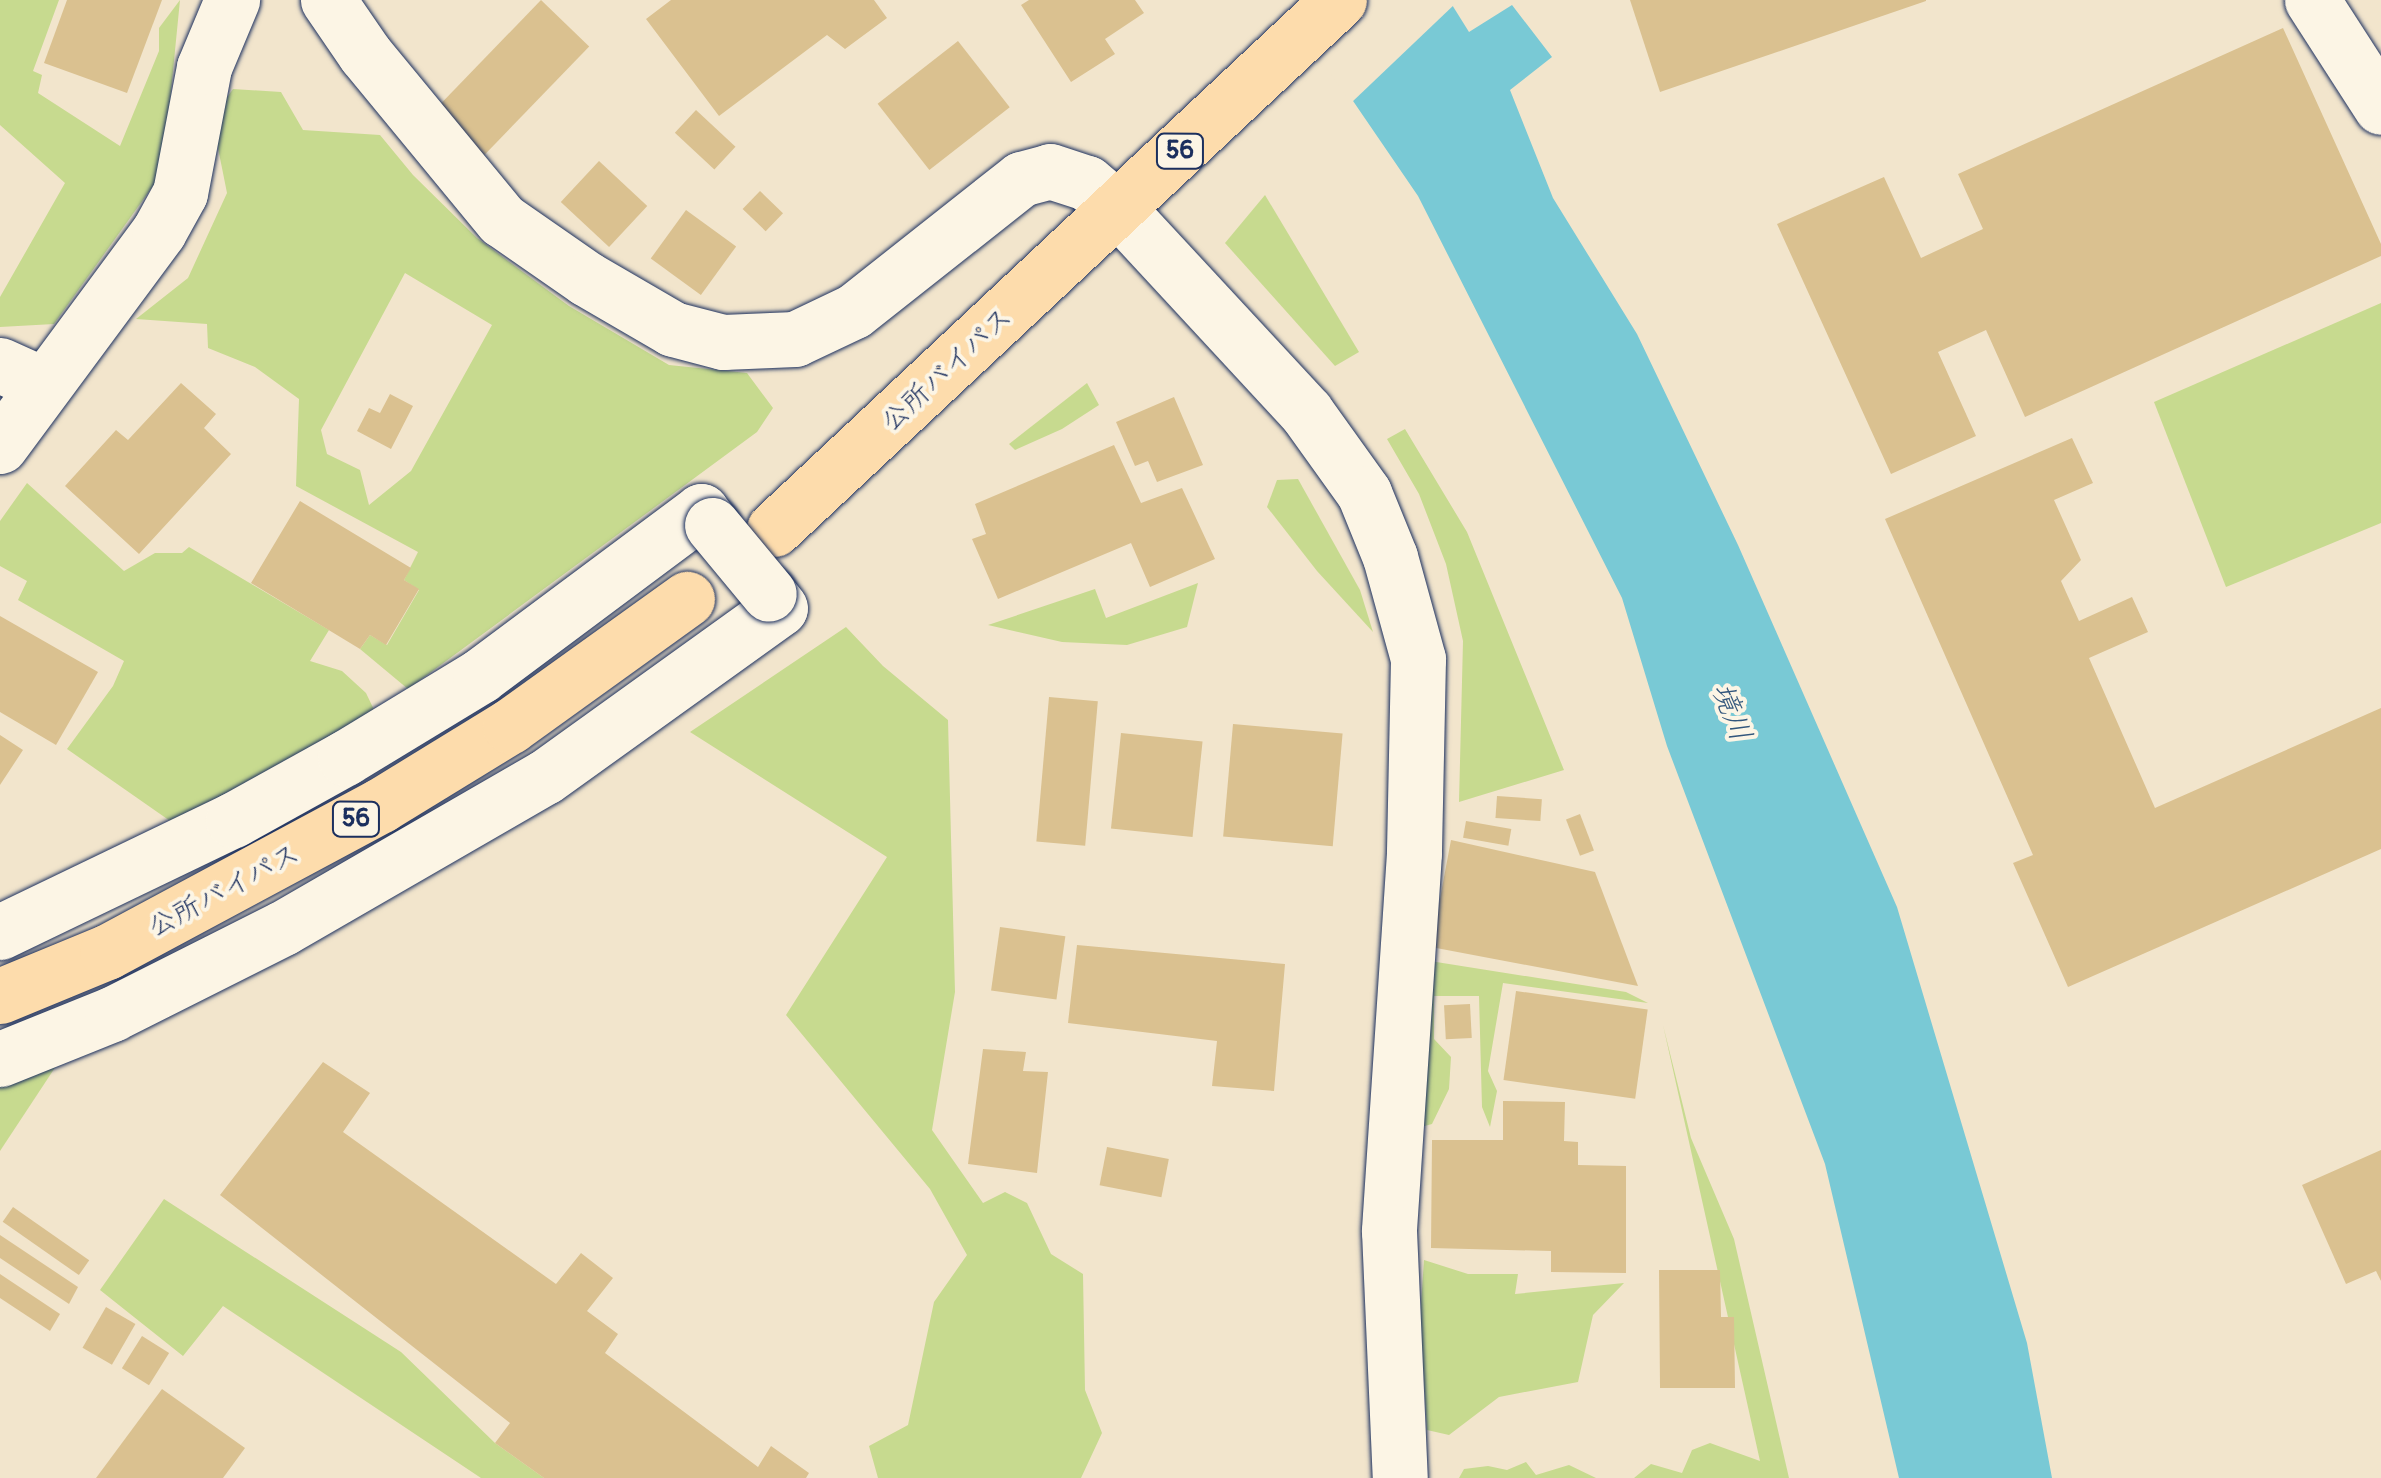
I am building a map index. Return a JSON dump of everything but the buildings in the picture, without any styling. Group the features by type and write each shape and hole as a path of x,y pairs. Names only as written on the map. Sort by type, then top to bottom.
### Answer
{"main road":[{"name":"56","path":"1119,210 1339,0"},
{"name":"公所バイパス","path":"774,529 1119,210"},
{"name":"公所バイパス","path":"0,996 107,952 381,806 510,726 686,599"}],"street":[{"path":"0,446 22,375 160,231 180,194 204,67 232,0"},
{"path":"328,0 365,54 502,220 587,279 673,329 724,342 795,339 854,311 1021,179 1050,171 1087,183 1119,210 1306,412 1364,493 1390,558 1418,659 1414,853 1389,1232 1400,1478"},
{"path":"2312,0 2381,107"},
{"path":"0,932 112,882 345,758 480,676 701,511 780,608 545,777 283,928 112,1014 0,1059"}],"green space":[{"path":"0,0 59,0 33,71 42,75 38,93 120,146 159,51 159,28 180,0 163,172 54,324 0,327 0,297 65,183 0,125"},
{"path":"233,89 281,92 303,130 380,135 413,175 477,238 569,306 669,365 747,373 773,408 757,432 408,689 360,649 370,635 387,645 419,590 404,580 418,552 296,486 299,399 255,367 208,348 207,324 136,319 188,278 227,193 215,133 218,110","holes":["405,273 492,325 411,471 369,505 360,470 327,454 321,430"]},
{"path":"1265,195 1359,352 1335,366 1225,243"},
{"path":"2381,303 2381,523 2226,587 2154,402"},
{"path":"1087,383 1099,405 1062,429 1015,450 1009,444"},
{"path":"1405,429 1467,532 1564,770 1459,802 1463,641 1446,564 1419,494 1387,439"},
{"path":"1298,479 1360,590 1373,632 1317,571 1267,507 1277,480"},
{"path":"27,483 124,571 155,553 182,553 189,547 329,630 310,661 342,671 366,693 377,716 173,823 67,749 113,686 124,661 18,600 27,581 0,566 0,521"},
{"path":"1198,583 1187,627 1127,645 1062,642 988,625 1095,589 1106,618"},
{"path":"846,627 883,666 948,720 955,992 932,1130 983,1203 1005,1192 1027,1203 1051,1254 1083,1274 1085,1390 1102,1433 1081,1478 878,1478 869,1446 908,1425 934,1302 967,1255 930,1189 786,1015 887,857 690,732"},
{"path":"1430,961 1626,992 1648,1003 1503,983 1488,1071 1497,1091 1490,1127 1482,1107 1479,996 1434,996 1434,1039 1451,1057 1449,1089 1432,1124 1421,1127"},
{"path":"1663,1025 1691,1138 1734,1239 1789,1478 1634,1478 1651,1464 1682,1473 1692,1450 1710,1443 1760,1461"},
{"path":"64,1054 0,1151 0,1078"},
{"path":"164,1199 401,1352 495,1443 544,1478 481,1478 223,1306 183,1356 100,1290"},
{"path":"1424,1260 1468,1274 1518,1274 1515,1294 1624,1283 1593,1315 1578,1382 1499,1397 1449,1435 1427,1430 1420,1319"},
{"path":"1526,1462 1536,1475 1569,1465 1596,1478 1459,1478 1464,1469 1488,1466 1507,1470"}],"water":[{"name":"境川","path":"1284,0 1449,0 1469,32 1512,5 1552,57 1510,90 1553,198 1637,334 1738,545 1897,907 2027,1343 2052,1478 1899,1478 1825,1164 1667,746 1622,598 1418,196"}],"pier":[{"path":"1279,0 1455,0 1456,3 1351,103"}]}
